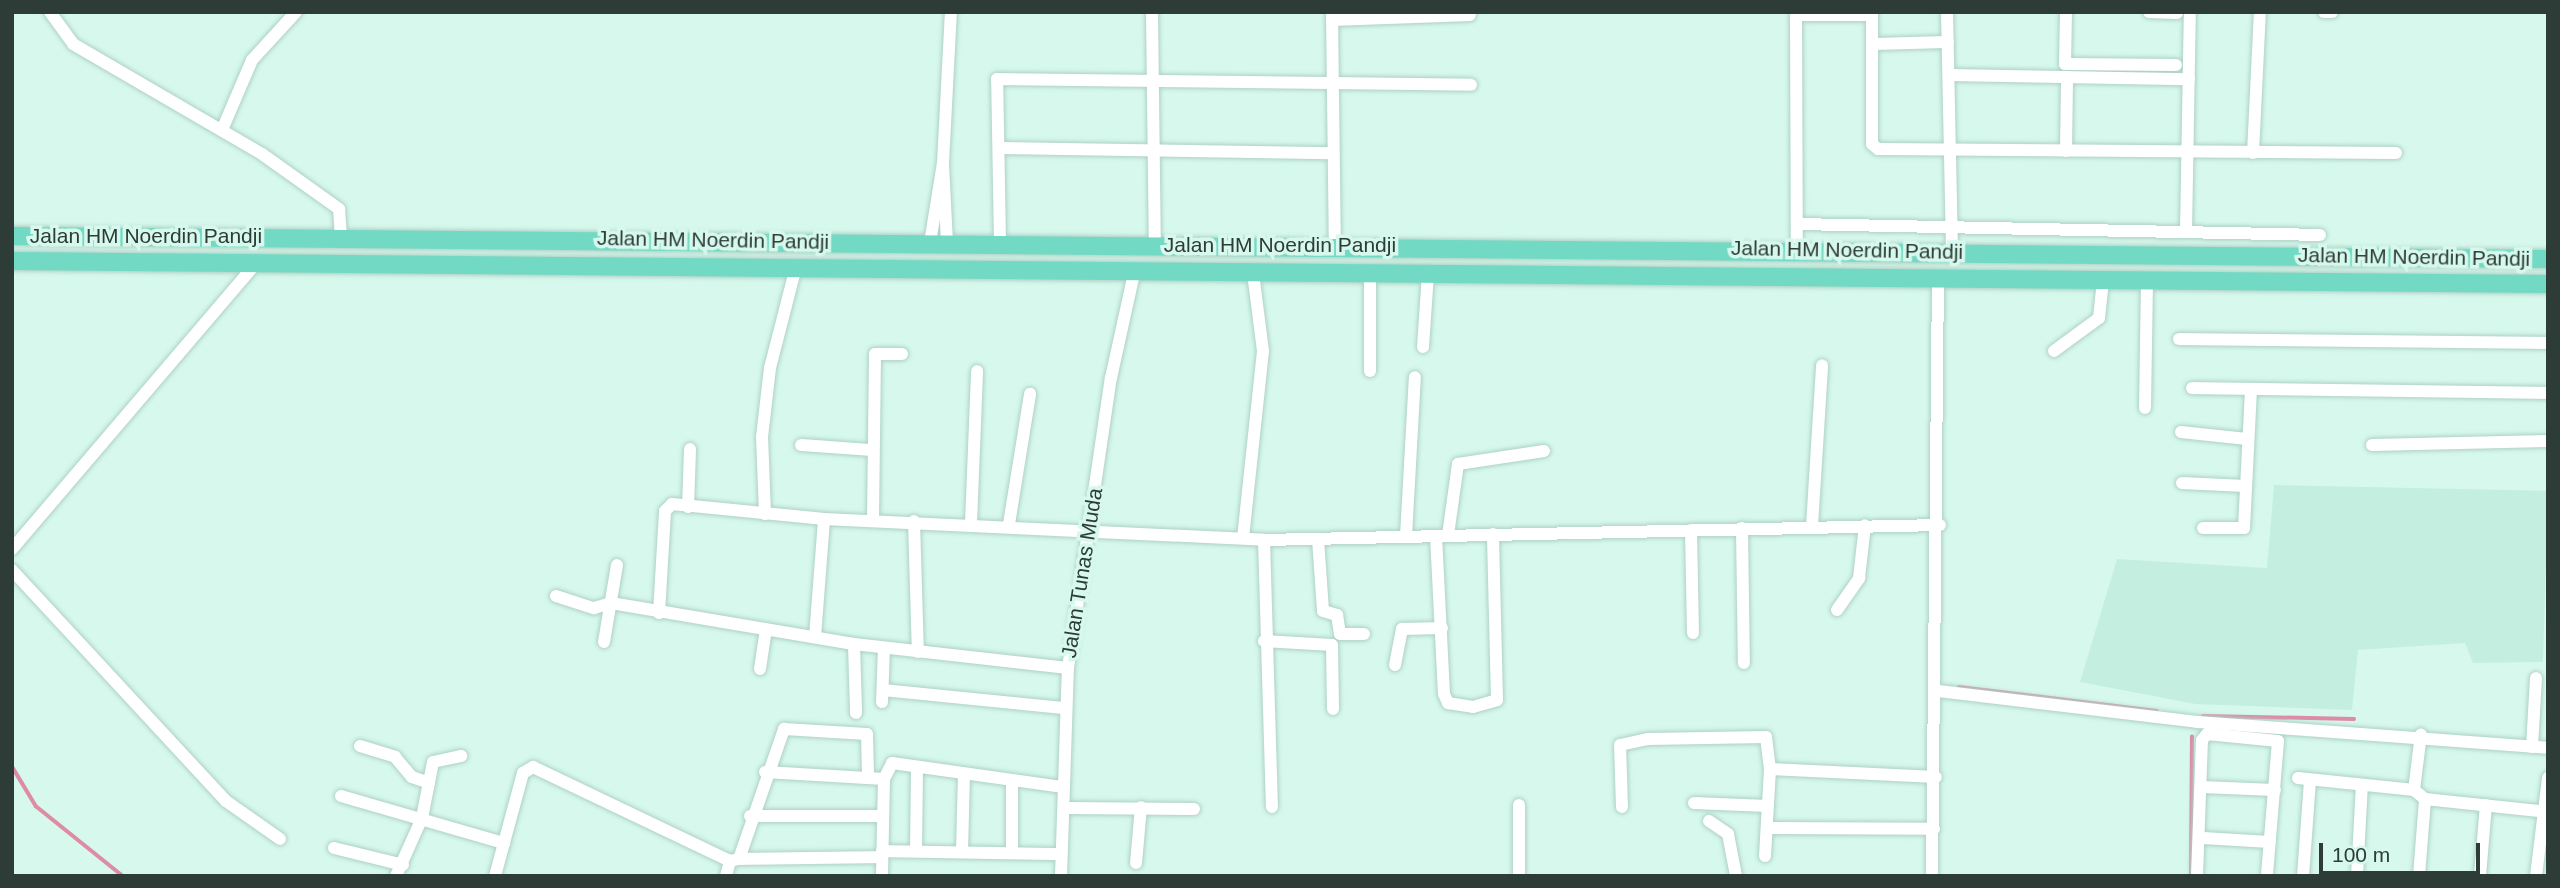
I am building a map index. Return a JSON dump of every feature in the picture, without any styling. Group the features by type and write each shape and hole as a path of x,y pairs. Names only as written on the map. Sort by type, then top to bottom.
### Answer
{"main road":[{"name":"Jalan HM Noerdin Pandji","path":"12,236 1795,249 2548,259"},
{"path":"1795,249 1795,276"},
{"name":"Jalan HM Noerdin Pandji","path":"12,261 2548,284"}],"street":[{"path":"50,12 73,44 222,130 339,209 341,237"},
{"path":"222,130 252,60 296,12"},
{"path":"938,243 951,12"},
{"path":"1152,12 1155,244"},
{"path":"1947,12 1952,251"},
{"path":"2066,12 2065,64 2176,65"},
{"path":"2149,12 2184,13 2189,79 2186,232"},
{"path":"2253,153 2260,12"},
{"path":"2323,12 2332,12"},
{"path":"1795,249 1796,14 1872,14 1874,147 1950,150 2396,153"},
{"path":"1335,245 1332,16 1470,15"},
{"path":"1871,44 1948,42"},
{"path":"1949,75 2189,79"},
{"path":"2066,151 2067,77"},
{"path":"1000,243 997,79 1471,85"},
{"path":"1000,148 1153,148 1333,153"},
{"path":"1797,224 2314,235 2308,256"},
{"path":"12,549 257,262"},
{"path":"765,514 762,437 769,382 796,267"},
{"name":"Jalan Tunas Muda","path":"1061,876 1064,808 1063,708 1111,378 1133,273"},
{"path":"1243,538 1264,351 1253,273"},
{"path":"1370,274 1370,371"},
{"path":"1423,347 1428,274"},
{"path":"1932,876 1940,525 1938,277"},
{"path":"2054,351 2098,318 2103,279"},
{"path":"2145,408 2147,280"},
{"path":"2179,339 2548,342"},
{"path":"873,519 870,450 875,354 902,354"},
{"path":"1812,526 1822,365"},
{"path":"971,523 977,371"},
{"path":"1406,536 1415,377"},
{"path":"2192,388 2548,393"},
{"path":"2203,528 2243,530 2246,439 2251,389"},
{"path":"1009,524 1030,394"},
{"path":"2181,432 2246,439"},
{"path":"2372,445 2548,441"},
{"path":"802,445 870,450"},
{"path":"688,507 690,449"},
{"path":"1493,534 1494,703 1448,704 1442,628 1442,535 1458,464 1544,451"},
{"path":"2182,483 2245,486"},
{"path":"659,613 666,508 688,507 824,519 1090,527 1264,540 1940,525"},
{"path":"815,637 824,519"},
{"path":"914,521 918,652"},
{"path":"1838,610 1859,578 1865,525"},
{"path":"1742,528 1744,663"},
{"path":"1691,530 1693,634"},
{"path":"1318,538 1323,611 1337,615 1340,634 1364,634"},
{"path":"1264,540 1264,640 1272,807"},
{"path":"604,642 617,565"},
{"path":"12,570 226,801 280,839"},
{"path":"556,596 594,608 611,603 884,648 1068,668"},
{"path":"1395,665 1402,629 1442,628"},
{"path":"760,669 766,629"},
{"path":"1264,640 1332,645 1333,709"},
{"path":"854,643 856,713"},
{"path":"884,648 883,696 1063,708"},
{"path":"2532,747 2536,678"},
{"path":"1938,691 2197,722 2421,734 2548,748"},
{"path":"726,876 784,729 867,734 868,774"},
{"path":"2197,876 2203,838 2202,740 2207,734 2274,738 2275,790 2267,876"},
{"path":"2414,790 2421,734"},
{"path":"1622,807 1623,742 1766,737 1770,769 1765,856"},
{"path":"360,746 396,757 412,776 429,783"},
{"path":"334,848 400,870 422,818 437,758 461,756"},
{"path":"882,876 884,779 888,764 1063,787"},
{"path":"495,876 523,773 534,767 734,860 916,851 1061,854"},
{"path":"916,851 917,768"},
{"path":"1770,769 1936,776"},
{"path":"765,772 868,774 884,779"},
{"path":"962,851 964,774"},
{"path":"2536,876 2546,812 2548,778"},
{"path":"2303,876 2304,779 2414,790 2425,799 2546,812"},
{"path":"1012,780 1012,852"},
{"path":"2357,876 2362,785"},
{"path":"2201,787 2275,790"},
{"path":"341,796 504,843"},
{"path":"2419,876 2425,799"},
{"path":"1694,803 1768,806"},
{"path":"1518,876 1519,805"},
{"path":"2480,876 2486,805"},
{"path":"1136,863 1141,807"},
{"path":"1064,808 1194,809"},
{"path":"750,816 883,816"},
{"path":"1709,821 1728,834 1736,876"},
{"path":"1768,828 1934,829"},
{"path":"2203,838 2270,842"}],"shaded area":[{"path":"2274,485 2548,491 2543,662 2473,663 2465,643 2358,650 2352,710 2195,704 2080,682 2117,559 2267,568"}],"waterway":[{"path":"1959,687 2157,711"},
{"path":"2203,716 2354,719"},
{"path":"2191,876 2192,737"},
{"path":"12,766 36,806 123,876"}]}
